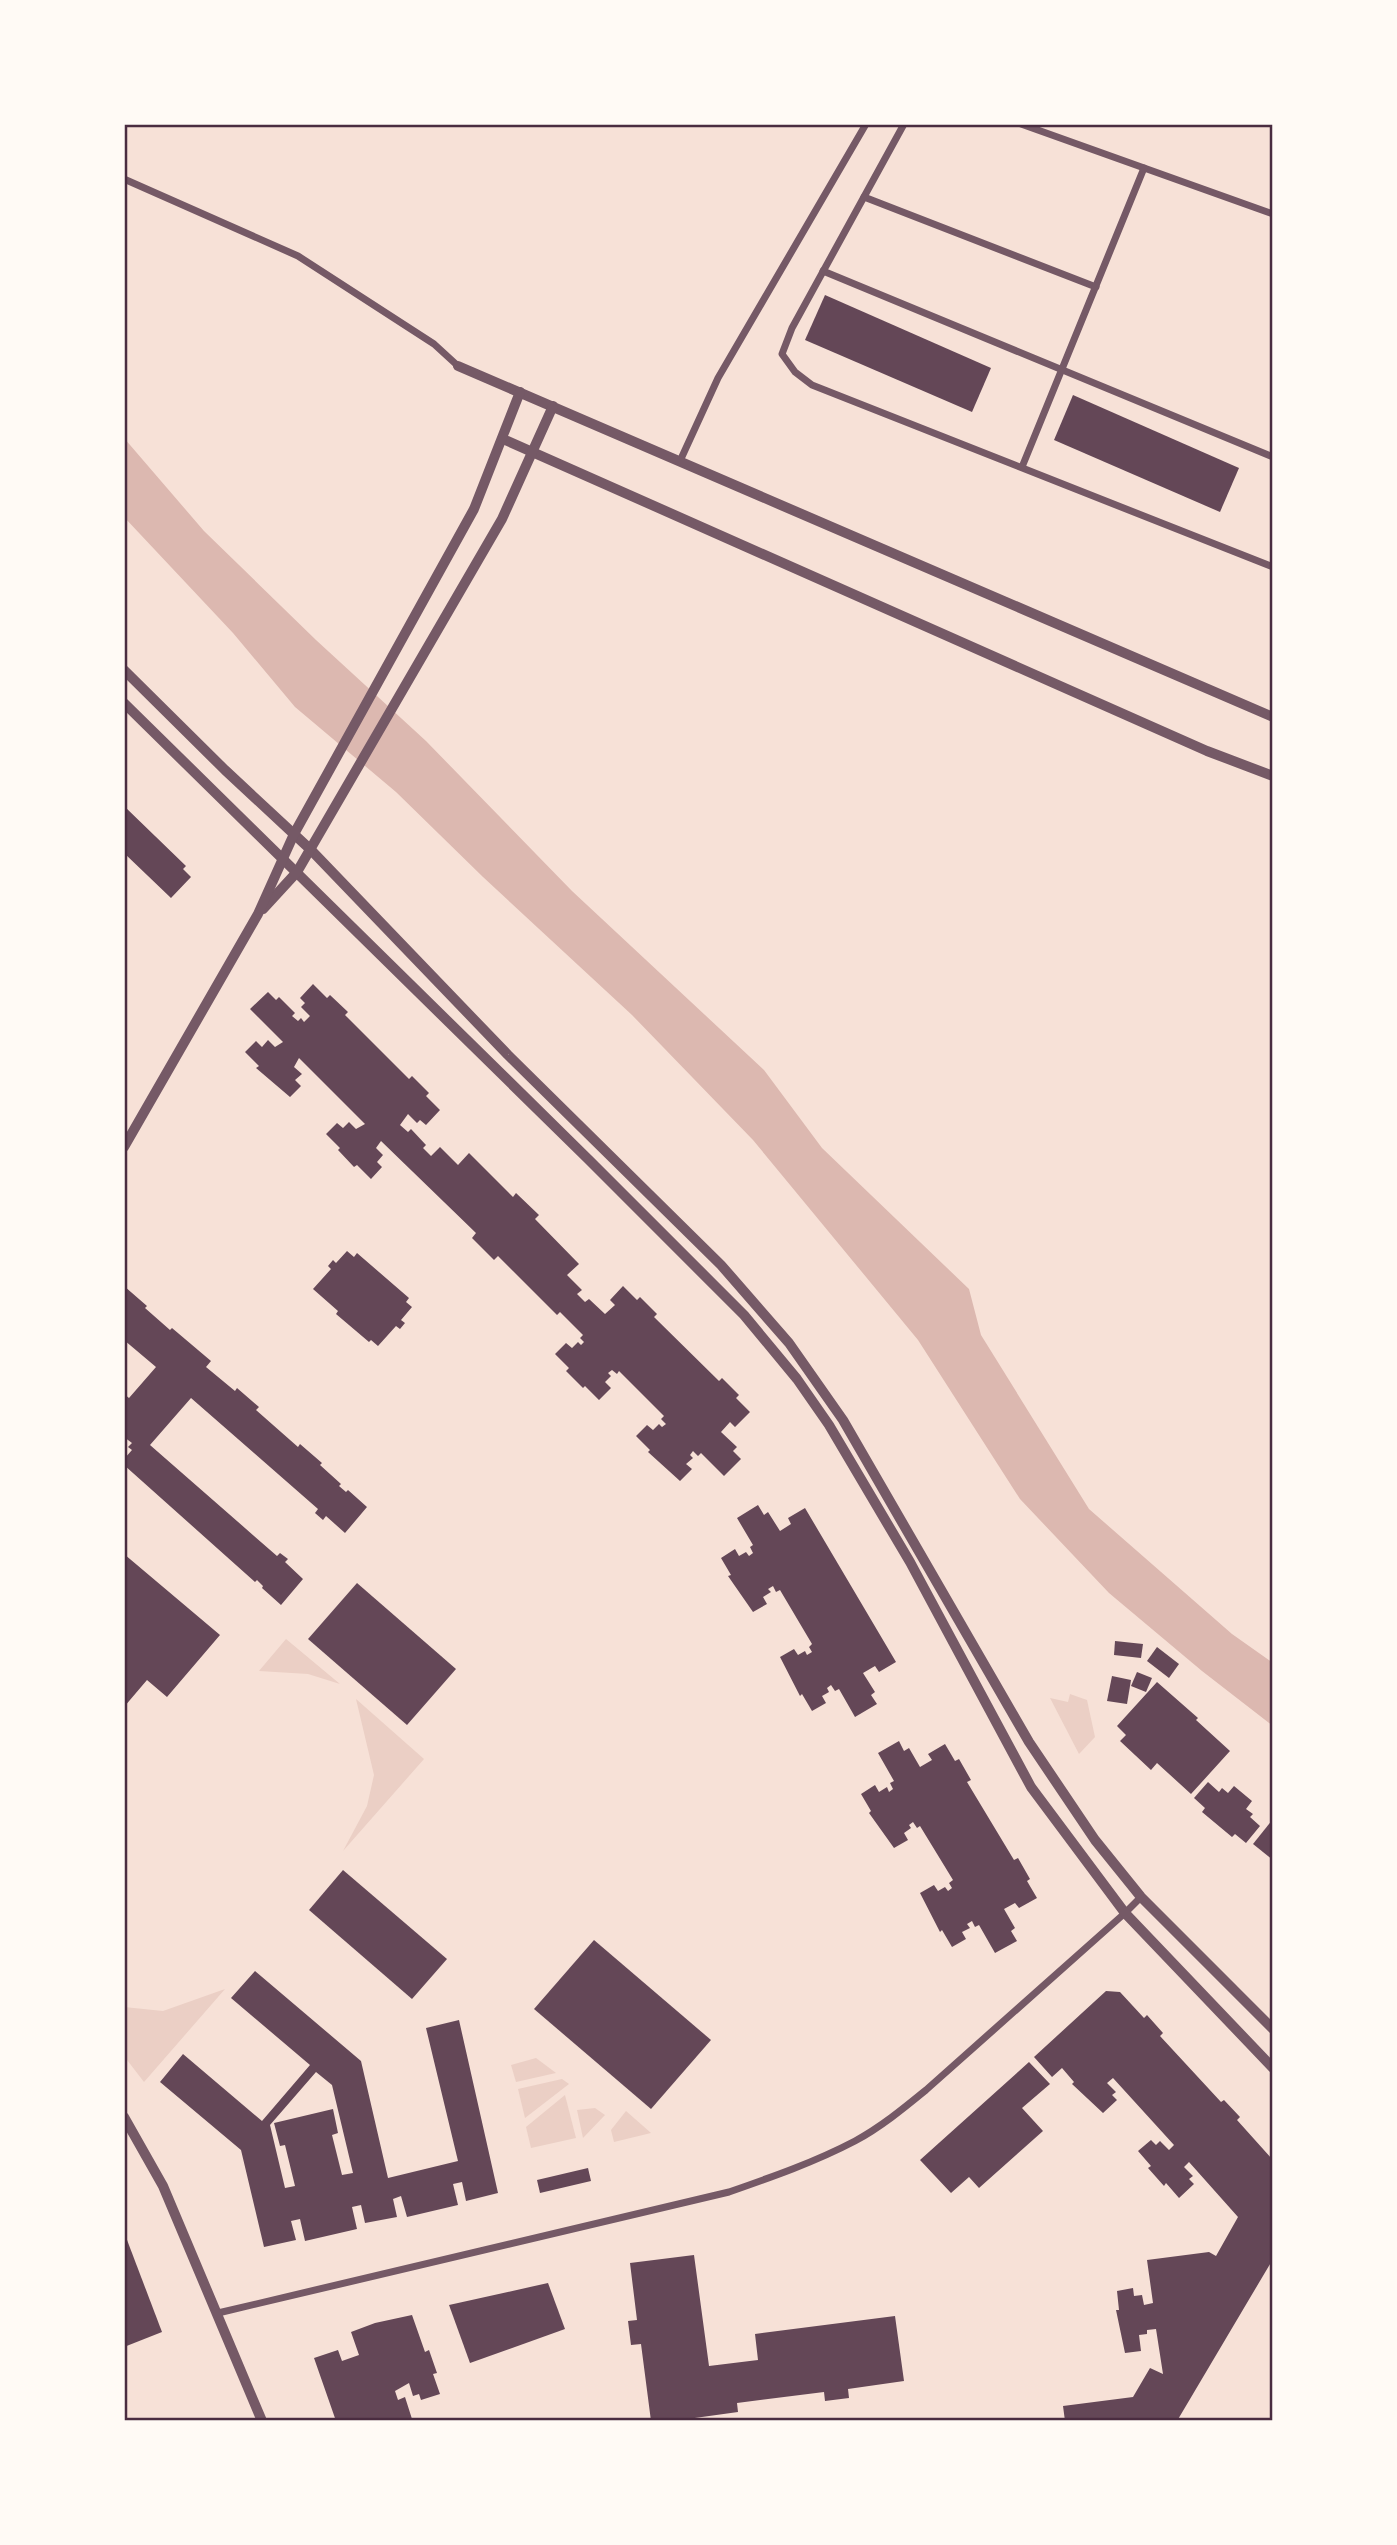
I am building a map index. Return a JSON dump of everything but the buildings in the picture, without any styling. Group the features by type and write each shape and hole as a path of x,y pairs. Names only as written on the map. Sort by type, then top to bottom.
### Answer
{"street":[{"path":"680,461 718,378 866,124"},
{"path":"904,124 792,328 782,354 795,372 812,385 1273,566"},
{"path":"1021,124 1273,214"},
{"path":"1022,467 1144,168"},
{"path":"124,179 298,256 434,344 458,366 1273,717"},
{"path":"864,197 1096,287"},
{"path":"823,271 1273,457"},
{"path":"124,1147 258,914 295,834 474,509 520,392"},
{"path":"258,914 297,872 311,850 502,519 552,406"},
{"path":"503,439 1207,751 1273,776"},
{"path":"124,670 311,850 508,1055 721,1265 789,1343 843,1420 1029,1742 1095,1840 1140,1897 1273,2029"},
{"path":"124,703 744,1315 797,1378 828,1425 909,1562 1031,1787 1125,1913 1273,2068"},
{"path":"218,2313 729,2192 804,2165 857,2140 894,2116 1140,1897"},
{"path":"124,2117 163,2186 262,2421"}],"shaded area":[{"path":"124,438 204,531 316,640 426,741 572,891 764,1070 822,1148 969,1289 981,1335 1089,1509 1232,1634 1273,1663 1273,1726 1109,1593 1020,1499 918,1340 753,1140 632,1015 396,792 295,707 233,633 124,517"},
{"path":"286,1639 340,1684 308,1674 259,1671"},
{"path":"1070,1694 1087,1700 1095,1737 1079,1754 1050,1698 1068,1702"},
{"path":"356,1699 424,1759 343,1851 367,1806 374,1775"},
{"path":"225,1989 144,2082 124,2056 124,2007 163,2011"},
{"path":"536,2058 556,2073 516,2082 511,2065"},
{"path":"562,2079 569,2084 525,2118 518,2089"},
{"path":"565,2095 576,2138 531,2148 526,2127"},
{"path":"595,2108 605,2115 583,2138 577,2110"},
{"path":"626,2111 651,2133 614,2142 611,2130"}]}
